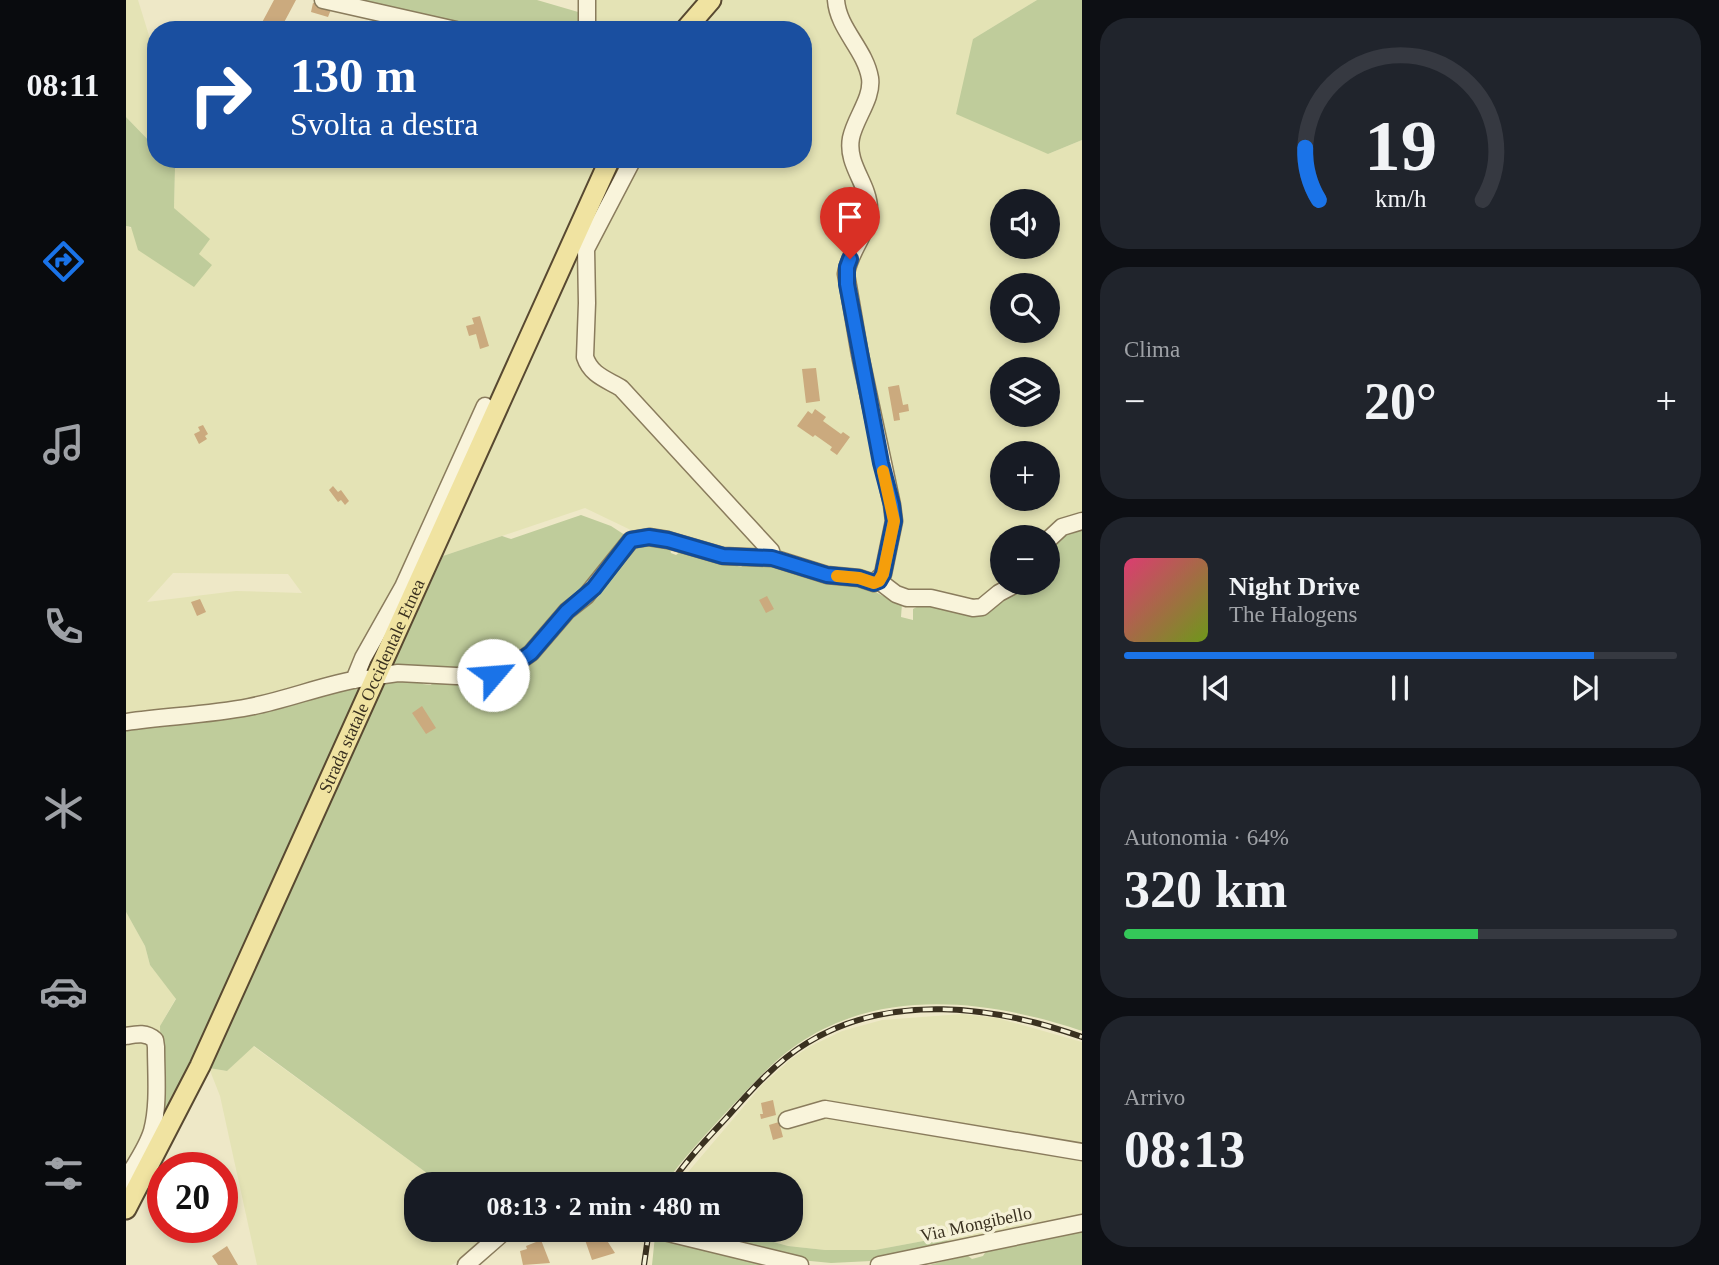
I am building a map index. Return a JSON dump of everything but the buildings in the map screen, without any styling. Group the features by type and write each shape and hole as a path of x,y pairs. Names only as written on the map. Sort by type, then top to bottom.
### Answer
{"main road":[{"path":"693,21 711,0"},
{"name":"Strada statale Occidentale Etnea","path":"126,1209 200,1066 606,168"}],"street":[{"path":"323,0 416,21"},
{"path":"587,0 587,21"},
{"path":"384,675 398,673 476,677 507,670 531,653 567,611 594,588 631,540 638,537 668,540 723,556 772,558 827,575 859,578 874,583 879,581 883,574 894,521 846,274 869,213 867,195 852,163 850,150 855,126 869,92 870,77 841,20 836,0"},
{"path":"628,168 586,249 585,357 593,372 621,388 771,551 772,558"},
{"path":"126,722 232,710 360,679 363,658 403,587 485,405"},
{"path":"1060,529 1082,521"},
{"path":"879,581 895,594 907,598 932,598 973,608 982,607 997,595"},
{"path":"126,1036 150,1036 155,1040 156,1047 155,1118 147,1144 126,1180"},
{"path":"787,1120 825,1109 1082,1152"},
{"name":"Via Mongibello","path":"879,1265 915,1261 1082,1223"},
{"path":"466,1265 492,1242"},
{"path":"705,1242 800,1265"}],"green space":[{"path":"126,0 138,0 147,29 147,139 126,117"},
{"path":"345,0 537,0 585,14 584,21 437,21"},
{"path":"593,0 700,0 683,21 594,21"},
{"path":"720,0 832,0 866,80 851,122 866,210 847,256 854,346 850,351 850,359 857,360 890,518 876,576 720,551 635,532 585,508 443,556 614,168 812,168 812,21 702,21"},
{"path":"842,0 1037,0 973,39 1048,154 1082,140 1082,516 1060,529 1060,525 990,525 990,595 981,603 911,595 890,584 898,526 857,311 860,309 860,302 855,299 849,274 872,221 852,151 873,94 844,17"},
{"path":"1037,0 1082,0 1082,140 1048,154 956,114 973,39"},
{"path":"126,117 147,139 147,168 175,168 174,208 210,239 199,254 212,265 194,287 138,250 131,227 126,226"},
{"path":"175,168 597,168 491,398 485,396 401,585 349,677 250,703 126,718 126,226 199,254 209,239 174,208","holes":["173,573 288,574 302,593 236,591 147,602"]},
{"path":"581,515 611,526 628,537 592,586 520,657 493,670 392,667 443,556 502,536 511,539"},
{"path":"1082,524 1082,1031 1013,1012 941,1004 870,1012 836,1023 793,1047 774,1063 704,1136 674,1172 425,1172 254,1046 227,1071 209,1068 384,679 420,678 423,684 431,685 434,680 498,680 636,542 670,549 671,553 676,555 680,552 731,562 741,567 745,564 785,568 859,583 883,596 895,597 902,603 901,617 913,620 913,609 926,602 969,611 999,595 1060,595 1060,537"},
{"path":"364,684 180,1090 126,1196 126,1186 161,1096 160,1026 176,999 150,965 145,946 126,912 126,727"},
{"path":"126,912 145,946 150,965 176,998 160,1026 161,1096 126,1168"},
{"path":"962,1014 997,1018 1082,1042 1082,1218 953,1241 934,1239 875,1250 825,1250 788,1246 774,1242 803,1242 803,1172 688,1172 762,1085 791,1059 842,1031 882,1020"},
{"path":"253,1046 425,1172 404,1172 404,1242 482,1242 460,1261 451,1265 257,1265 238,1178 238,1152 232,1152 220,1096 209,1068 227,1071"},
{"path":"1082,1231 1082,1265 929,1265 967,1255 972,1259 983,1256 986,1251 1045,1236"},
{"path":"934,1239 953,1241 871,1261 831,1263 790,1259 727,1242 774,1242 825,1250 875,1250"},
{"path":"654,1242 680,1242 774,1265 652,1265"}],"railway":[{"path":"679,1172 765,1076 796,1050 839,1027 873,1016 943,1009 1014,1018 1082,1037"},
{"path":"644,1265 647,1242"}],"slow traffic":[{"path":"837,576 859,578 874,583 879,581 883,574 894,521 883,471"}],"route":[{"path":"493,675 507,670 531,653 567,611 594,588 631,540 638,537 668,540 723,556 772,558 827,575 859,578 874,583 879,581 883,574 894,521 847,284 846,274 850,259"}]}
